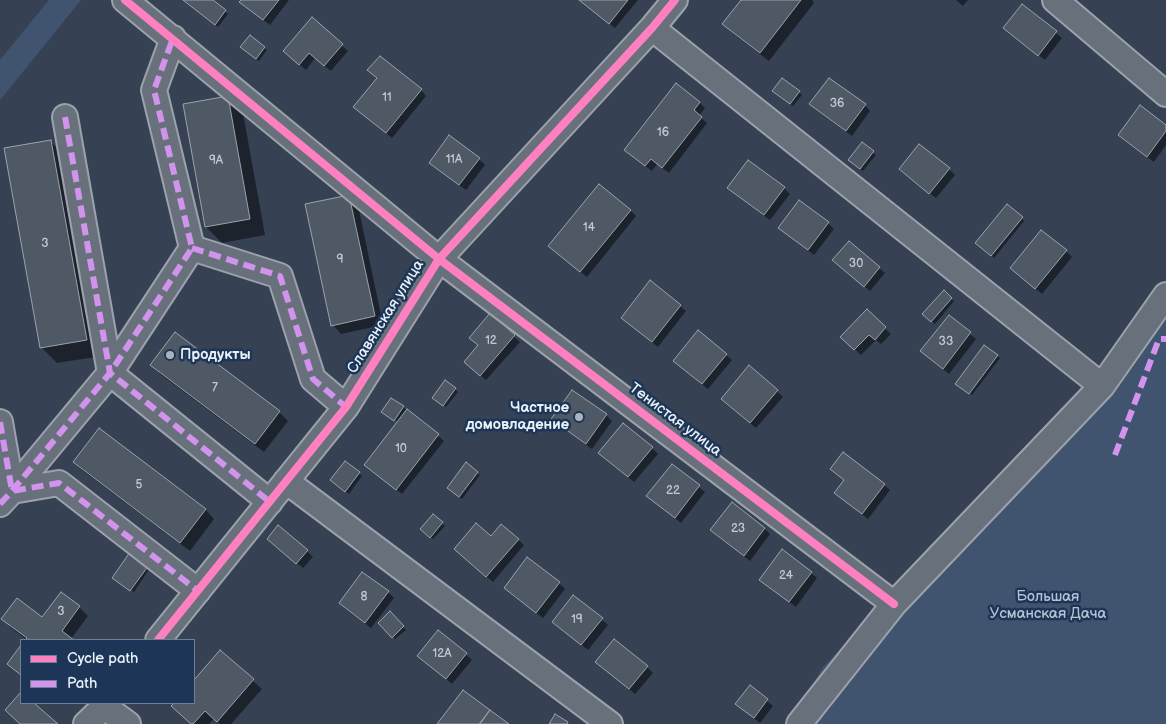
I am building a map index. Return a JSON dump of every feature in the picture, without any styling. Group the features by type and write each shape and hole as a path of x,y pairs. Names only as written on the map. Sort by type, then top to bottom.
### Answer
{"street":[{"name":"Тенистая улица","path":"125,0 439,259 894,604"},
{"name":"Славянская улица","path":"159,639 346,407 439,259 652,28 675,0"},
{"path":"1055,0 1166,94"},
{"path":"652,28 1102,386"},
{"path":"6,498 110,374 192,248 154,90 173,38"},
{"path":"65,117 110,374 270,502"},
{"path":"192,248 280,276 313,379 346,407"},
{"path":"799,724 894,604 1102,386 1166,296"},
{"path":"0,422 6,498"},
{"path":"286,480 610,724"},
{"path":"6,498 59,482 198,591"},
{"path":"86,724 106,705 128,724"}],"green space":[{"path":"49,0 81,0 0,100 0,60"},
{"name":"Большая Усманская Дача","path":"1166,321 1166,724 789,724 823,667"}],"building":[{"path":"183,0 213,0 226,10 215,25"},
{"path":"241,0 279,0 263,20 239,2"},
{"path":"579,0 628,0 609,24"},
{"path":"741,0 801,0 760,53 722,24"},
{"path":"1022,4 1057,31 1038,56 1003,28"},
{"path":"312,17 343,44 324,66 309,53 299,65 283,51"},
{"path":"250,35 265,47 256,59 240,47"},
{"path":"380,56 422,89 386,133 353,107 377,78 367,70"},
{"path":"782,78 800,91 790,104 772,91"},
{"path":"829,78 866,104 846,131 809,104"},
{"path":"676,83 700,102 694,110 702,117 662,168 651,159 645,166 624,150"},
{"path":"228,96 250,219 205,227 183,104"},
{"path":"1140,105 1166,125 1166,131 1147,157 1118,135"},
{"path":"449,135 480,158 459,185 429,163"},
{"path":"51,140 87,340 40,348 4,148"},
{"path":"862,142 874,151 860,169 848,160"},
{"path":"919,144 950,168 929,194 899,169"},
{"path":"748,160 785,187 764,215 727,188"},
{"path":"599,184 631,210 580,272 548,246"},
{"path":"349,195 375,316 331,326 305,204"},
{"path":"799,200 829,222 808,250 778,228"},
{"path":"1007,204 1023,217 991,256 975,243"},
{"path":"1041,230 1067,250 1035,289 1010,268"},
{"path":"849,241 880,267 864,287 832,260"},
{"path":"650,280 681,305 652,342 621,318"},
{"path":"944,290 952,298 931,322 922,314"},
{"path":"867,309 886,327 875,340 869,335 854,350 840,337"},
{"path":"490,313 515,335 480,376 464,362 478,345 469,338"},
{"path":"949,315 971,332 943,369 920,351"},
{"path":"698,330 727,354 702,384 673,361"},
{"path":"175,332 280,411 255,444 150,365"},
{"path":"984,345 998,355 969,394 955,384"},
{"path":"749,365 778,390 750,423 721,399"},
{"path":"445,380 456,388 443,406 432,398"},
{"name":"Частное домовладение","path":"572,390 607,414 586,444 551,419"},
{"path":"391,398 404,406 394,421 381,412"},
{"path":"407,409 439,434 396,490 364,465"},
{"path":"623,423 653,447 628,477 598,453"},
{"path":"99,428 206,509 180,543 73,462"},
{"path":"843,452 885,484 862,514 834,493 844,480 830,469"},
{"path":"345,461 360,472 345,492 330,480"},
{"path":"466,462 478,472 459,497 447,488"},
{"path":"672,464 700,485 675,518 646,496"},
{"path":"732,502 765,528 744,556 710,530"},
{"path":"433,514 443,522 430,538 420,529"},
{"path":"476,523 491,536 501,524 519,539 486,577 454,549"},
{"path":"278,525 308,550 296,564 267,539"},
{"path":"782,549 812,572 789,602 759,580"},
{"path":"130,552 149,565 130,591 112,578"},
{"path":"527,557 560,582 536,613 504,588"},
{"path":"362,572 389,591 365,623 339,603"},
{"path":"61,592 80,606 62,631 73,639 26,639 1,619 17,598 42,617"},
{"path":"573,595 603,618 581,645 552,622"},
{"path":"390,611 404,626 392,638 378,623"},
{"path":"438,630 467,653 446,679 417,656"},
{"path":"614,639 648,666 629,689 595,662"},
{"path":"20,646 20,674 7,664"},
{"path":"220,650 254,679 217,722 205,711 191,724 171,706 173,704 195,704 195,679"},
{"path":"750,685 768,699 754,718 735,704"},
{"path":"463,690 490,710 479,724 437,724"},
{"path":"20,693 20,704 35,704 58,724 20,724 5,710"},
{"path":"490,710 509,724 480,724"},
{"path":"555,714 568,722 567,724 549,724"}],"marked path":[{"path":"0,504 110,373 192,248 154,90 173,38"},
{"path":"65,117 110,373 270,502"},
{"path":"192,248 280,276 313,379 346,407"},
{"path":"1115,455 1159,339 1166,339"},
{"path":"0,422 12,491 59,483 198,591"}],"cycle path":[{"path":"125,0 439,259 894,604"},
{"path":"159,639 346,407 439,259 652,28 675,0"}],"place":[{"name":"Продукты","path":"170,355"},
{"name":"Частное домовладение","path":"579,417"}]}
